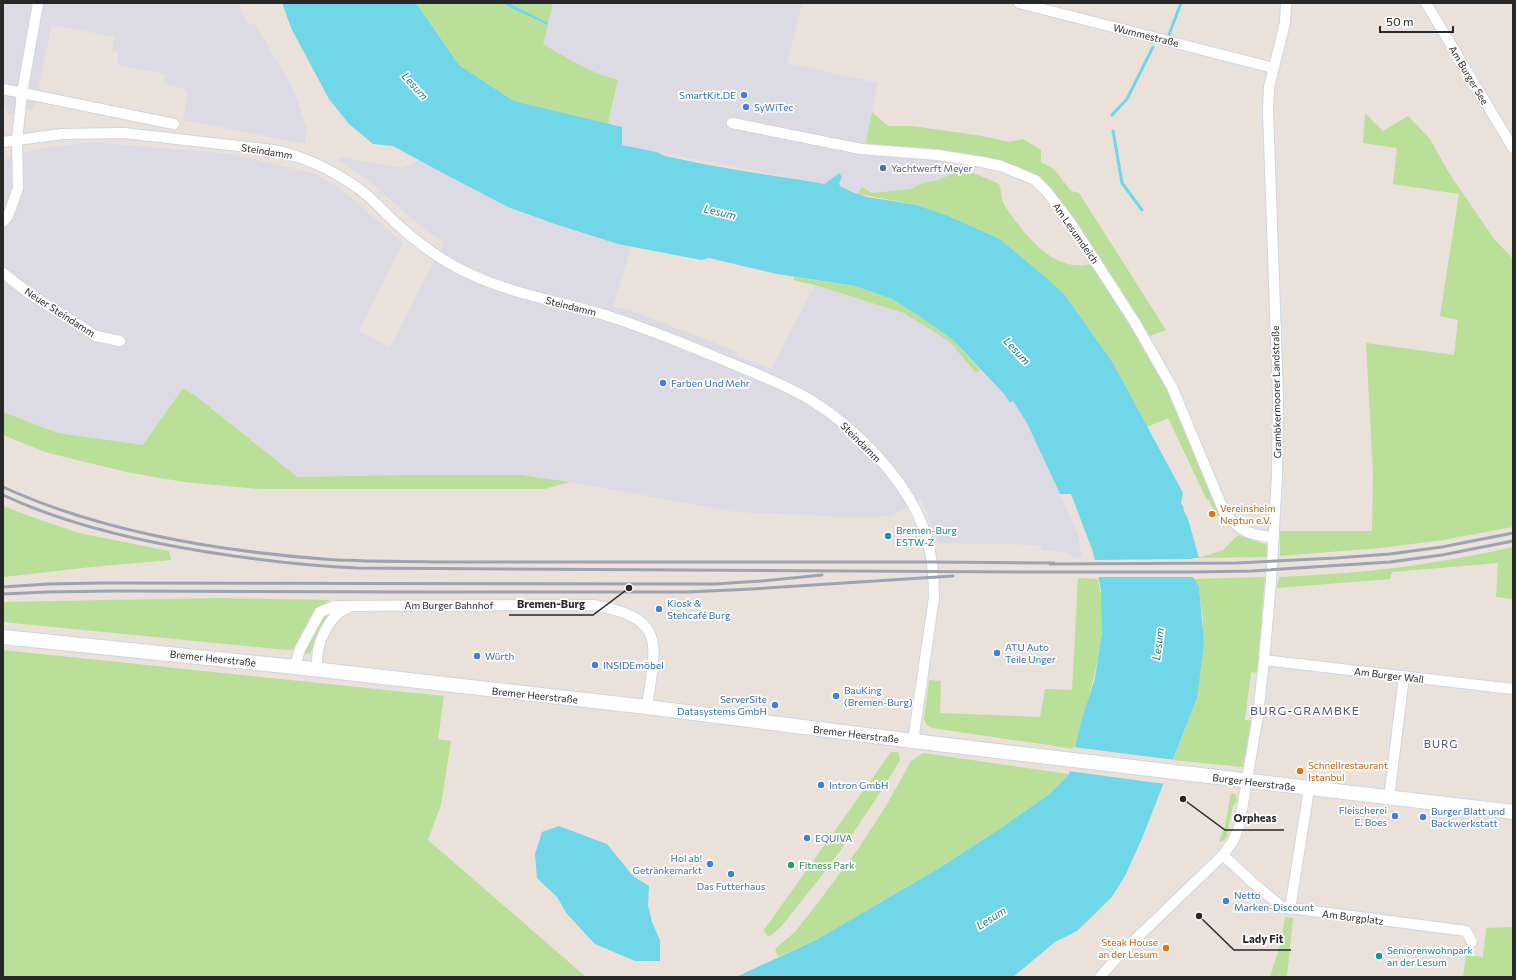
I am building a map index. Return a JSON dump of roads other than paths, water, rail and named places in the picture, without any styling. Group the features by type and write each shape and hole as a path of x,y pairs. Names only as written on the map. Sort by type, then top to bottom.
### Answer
{"main road":[{"name":"Bremer Heerstraße","path":"3,637 295,667 647,707 1066,759"},
{"name":"Burger Heerstraße","path":"1066,759 1513,812"}],"street":[{"path":"3,222 8,216 18,188 17,140 22,93 38,3"},
{"name":"Wummestraße","path":"1020,3 1273,68"},
{"name":"Grambkermoorer Landstraße","path":"1100,977 1121,953 1223,855 1233,841 1239,827 1258,716 1274,538 1277,475 1278,395 1268,111 1269,87 1285,23 1286,3"},
{"name":"Am Burger See","path":"1426,3 1509,134 1513,148"},
{"path":"3,89 174,124"},
{"name":"Am Lesumdeich","path":"732,123 861,149 938,155 982,162 1003,167 1035,180 1047,192 1070,222 1134,320 1172,387 1225,514 1238,528 1254,534 1274,538"},
{"name":"Steindamm","path":"17,140 62,134 124,133 273,150 295,155 320,164 359,189 421,245 468,274 520,293 605,315 651,330 781,384 815,403 851,430 866,444 890,472 909,499 922,524 928,543 934,577 934,598 913,741"},
{"path":"3,142 17,140"},
{"name":"Neuer Steindamm","path":"3,273 30,294 96,336 120,341"},
{"name":"Am Burger Bahnhof","path":"295,667 300,649 320,612 335,606 587,605 616,609 632,616 641,622 653,638 655,650 647,707"},
{"name":"Am Burger Bahnhof","path":"317,670 318,649 330,621 342,609 355,606"},
{"name":"Am Burger Wall","path":"1264,660 1513,689"},
{"path":"1389,798 1404,676"},
{"path":"1290,909 1309,788"},
{"name":"Am Burgplatz","path":"1223,855 1282,907 1466,931 1472,942"}],"water":[{"name":"Lesum","path":"282,3 416,3 459,65 514,101 622,127 622,145 657,152 665,156 718,167 825,184 839,173 842,177 839,183 840,186 852,192 867,197 917,205 946,215 998,238 1065,295 1113,363 1183,493 1181,503 1188,519 1199,558 1193,558 1193,577 1199,587 1204,643 1197,698 1143,836 1125,876 1111,898 1077,931 1055,942 1013,977 736,977 816,940 941,867 1048,795 1069,774 1081,722 1095,678 1102,632 1101,589 1093,552 1071,494 1060,494 1027,423 1013,401 1010,403 1004,394 952,339 892,299 855,286 777,274 709,258 701,260 618,244 508,207 393,146 373,144 349,124 329,99 292,30"},
{"path":"502,3 509,3 548,23 548,25 513,9"},
{"path":"559,826 607,844 633,876 649,886 648,905 652,922 660,940 660,961 635,961 595,944 567,914 557,897 537,878 535,854 542,832"}],"waterway":[{"path":"1169,35 1181,3"},
{"path":"1112,115 1127,99 1153,47"},
{"path":"1113,131 1122,183 1142,210"}],"railway":[{"path":"3,487 79,516 119,527 243,551 323,559 441,562 1054,563"},
{"path":"3,495 27,506 77,523 103,531 155,543 264,560 320,566 358,568 1026,572 1252,571 1390,562 1442,555 1513,541"},
{"path":"1050,564 1236,563 1336,558 1390,554 1442,547 1513,533"},
{"path":"3,587 101,583 715,584 822,575"},
{"path":"3,594 114,591 687,592 953,576"}],"place":[{"name":"SmartKit.DE","path":"744,95"},
{"name":"SyWiTec","path":"746,107"},
{"name":"Yachtwerft Meyer","path":"883,168"},
{"name":"Farben Und Mehr","path":"663,383"},
{"name":"Vereinsheim Neptun e.V.","path":"1212,514"},
{"name":"Bremen-Burg ESTW-Z","path":"888,536"},
{"name":"Bremen-Burg","path":"629,588"},
{"name":"Kiosk & Stehcafé Burg","path":"659,609"},
{"name":"ATU Auto Teile Unger","path":"997,653"},
{"name":"Würth","path":"477,656"},
{"name":"INSIDEmöbel","path":"595,665"},
{"name":"BauKing (Bremen-Burg)","path":"836,696"},
{"name":"ServerSite Datasystems GmbH","path":"775,705"},
{"name":"Schnellrestaurant Istanbul","path":"1300,771"},
{"name":"Intron GmbH","path":"821,785"},
{"name":"Orpheas","path":"1183,799"},
{"name":"Fleischerei E. Boes","path":"1395,816"},
{"name":"Burger Blatt und Backwerkstatt","path":"1423,817"},
{"name":"EQUIVA","path":"807,838"},
{"name":"Hol ab! Getränkemarkt","path":"710,864"},
{"name":"Fitness Park","path":"791,865"},
{"name":"Das Futterhaus","path":"731,874"},
{"name":"Netto Marken-Discount","path":"1226,901"},
{"name":"Lady Fit","path":"1199,916"},
{"name":"Steak House an der Lesum","path":"1166,948"},
{"name":"Seniorenwohnpark an der Lesum","path":"1379,956"}],"district":[{"name":"BURG-GRAMBKE","path":"1305,711"},
{"name":"BURG","path":"1441,744"}]}
